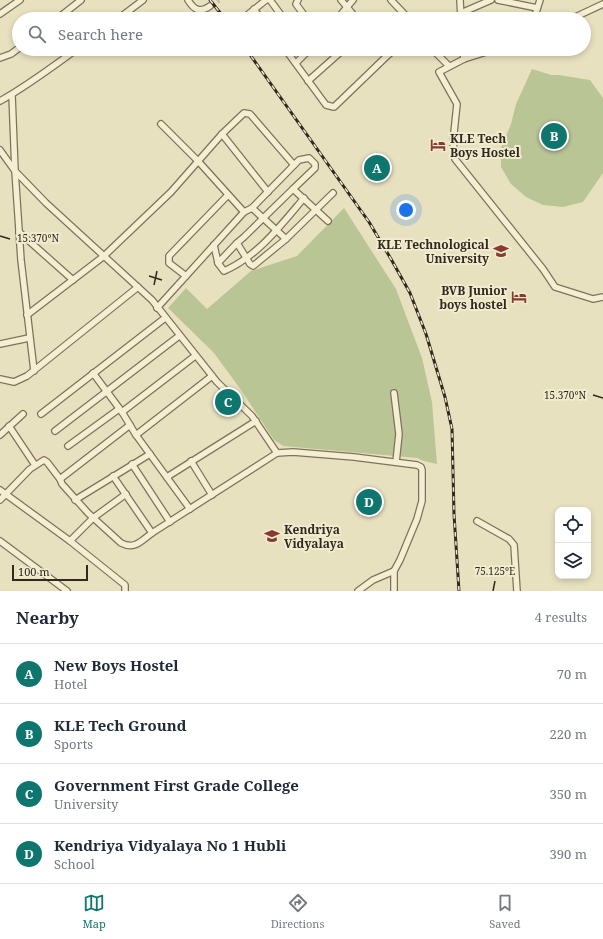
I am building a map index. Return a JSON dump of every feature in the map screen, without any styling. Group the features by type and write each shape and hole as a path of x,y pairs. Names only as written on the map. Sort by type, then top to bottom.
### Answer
{"street":[{"path":"0,14 20,0"},
{"path":"66,12 81,0"},
{"path":"130,0 135,6"},
{"path":"127,12 143,0"},
{"path":"188,0 195,9 198,10 206,9 210,6"},
{"path":"251,12 266,0"},
{"path":"270,0 279,12"},
{"path":"298,0 296,4 302,12"},
{"path":"341,0 351,12"},
{"path":"343,12 353,0"},
{"path":"391,0 402,12"},
{"path":"460,0 461,12"},
{"path":"468,12 491,0"},
{"path":"498,0 537,8"},
{"path":"536,12 540,0"},
{"path":"586,12 601,5 600,0"},
{"path":"0,58 12,53"},
{"path":"0,101 12,95 67,56"},
{"path":"290,56 329,107 334,107 387,56"},
{"path":"296,63 302,56"},
{"path":"308,81 336,56"},
{"path":"439,56 449,66"},
{"path":"474,56 464,59 439,72 457,104 453,142 455,159 543,269 555,287 593,299 603,297"},
{"path":"12,95 19,232 34,371"},
{"path":"27,315 104,256 170,192 222,134 242,115 248,113 294,165"},
{"path":"161,124 198,161 244,212"},
{"path":"222,134 268,192"},
{"path":"0,150 15,171 46,203 152,300 212,376 256,421 277,453"},
{"path":"157,308 244,212 252,208 298,160 309,158 313,160 316,167 218,263"},
{"path":"293,189 328,221"},
{"path":"237,243 251,265 254,266 286,239 333,194"},
{"path":"186,276 169,263 169,256 228,195"},
{"path":"214,245 218,263 224,271 247,258 276,230 304,198"},
{"path":"252,208 286,239"},
{"path":"19,232 73,280"},
{"path":"0,379 14,382 27,376 138,287"},
{"path":"40,414 165,318"},
{"path":"55,431 179,336"},
{"path":"0,344 30,338"},
{"path":"68,446 121,410 195,356"},
{"path":"93,373 121,410 136,435 190,509"},
{"path":"136,435 212,376"},
{"path":"394,393 399,434 396,462"},
{"path":"0,435 23,414"},
{"path":"167,477 256,421"},
{"path":"60,479 130,425"},
{"path":"9,426 35,465"},
{"path":"0,500 35,465 43,460 46,461 75,500 93,518 121,543 126,546 134,546 277,453 293,452 396,462 421,467 423,483 422,501 400,560 394,571 394,591"},
{"path":"75,500 150,454"},
{"path":"191,462 212,495"},
{"path":"132,464 170,522"},
{"path":"113,476 152,533"},
{"path":"0,490 70,541 125,585 126,591"},
{"path":"70,541 93,518 126,494"},
{"path":"477,521 509,539 514,545 517,591"},
{"path":"0,541 67,591"},
{"path":"358,591 373,580 394,571"}],"green space":[{"path":"532,69 551,75 590,80 603,98 603,173 583,202 563,207 543,205 526,197 511,184 501,167 501,148 511,124 516,104"},
{"path":"344,208 396,289 422,358 432,402 437,464 417,458 283,446 274,440 241,390 214,353 168,308 186,288 207,309 251,271 297,256"}],"tunnel":[{"path":"210,6 219,0"}],"railway":[{"path":"210,0 219,12"},
{"path":"251,56 369,222 410,293 426,334 445,397 452,429 454,514 459,591"}],"place":[{"name":"KLE Tech Ground","path":"554,136"},
{"name":"KLE Tech Boys Hostel","path":"438,145"},
{"name":"New Boys Hostel","path":"377,168"},
{"name":"KLE Technological University","path":"501,251"},
{"name":"BVB Junior boys hostel","path":"519,297"},
{"name":"Government First Grade College","path":"228,402"},
{"name":"Kendriya Vidyalaya No 1 Hubli","path":"369,502"},
{"name":"Kendriya Vidyalaya","path":"272,536"}]}
